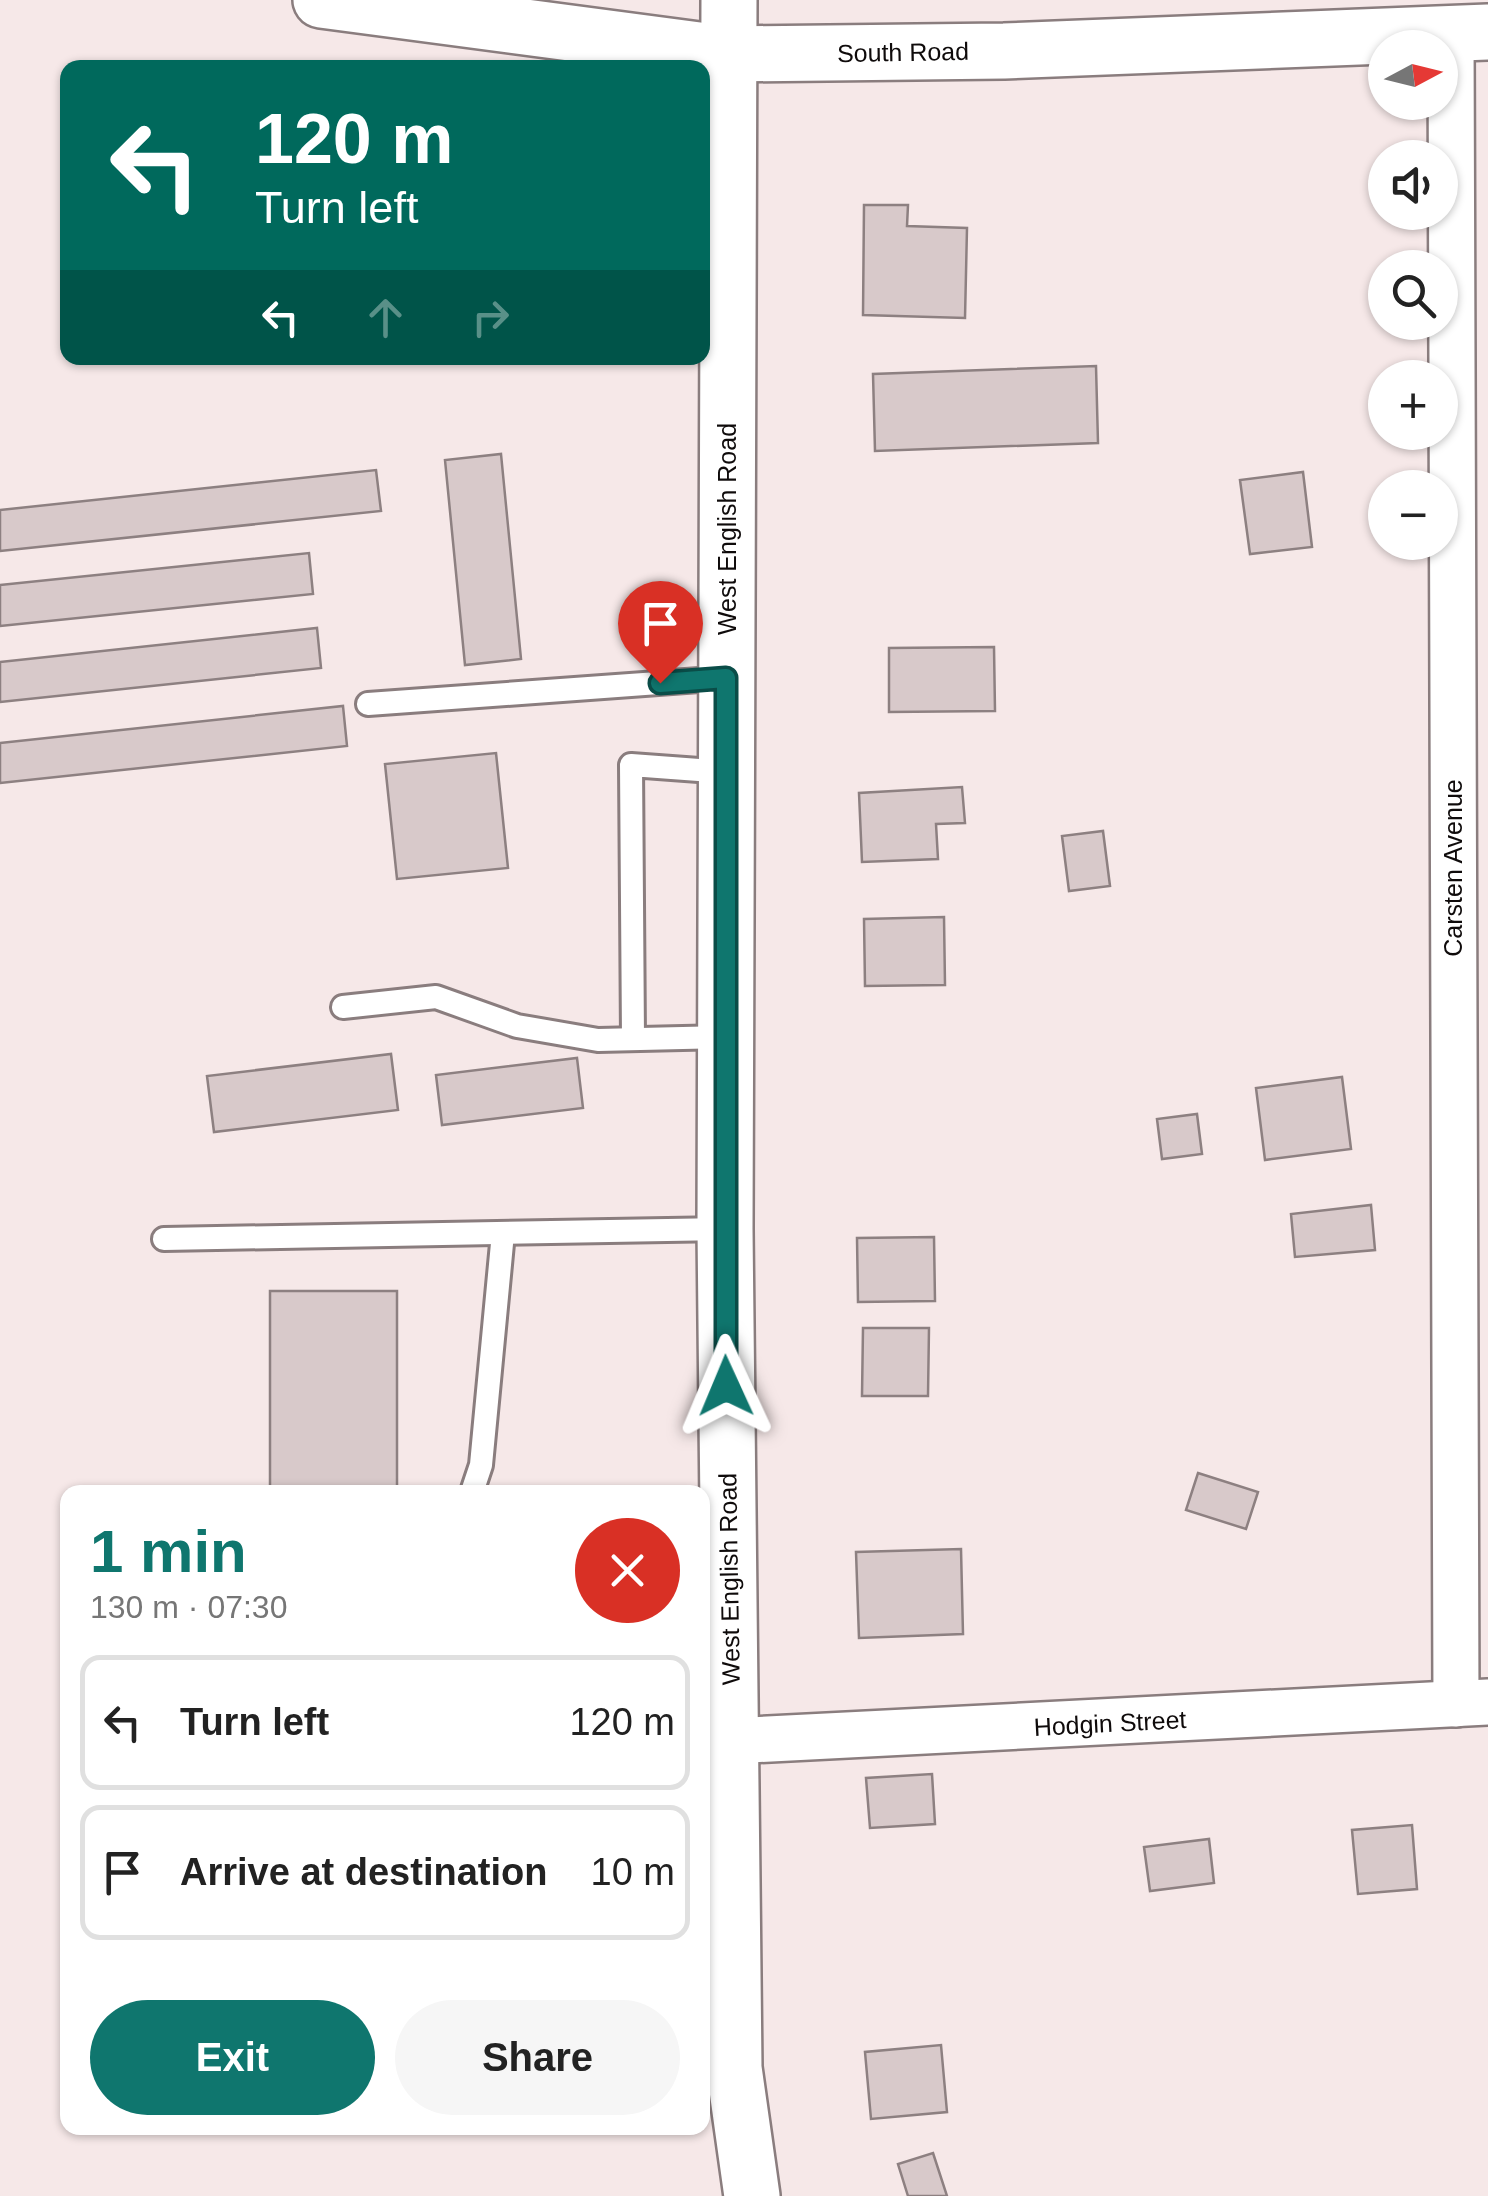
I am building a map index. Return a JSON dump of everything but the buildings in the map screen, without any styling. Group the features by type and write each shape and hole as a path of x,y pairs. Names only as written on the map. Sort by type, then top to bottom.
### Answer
{"main road":[{"name":"West English Road","path":"729,0 715,268 726,678 724,1229 734,2068 752,2196"},
{"name":"South Road","path":"331,1 729,54 1004,51 1469,32"}],"street":[{"name":"Carsten Avenue","path":"1469,32 1472,1703"},
{"name":"Hodgin Street","path":"731,1741 1472,1703"}],"lane":[{"path":"368,704 726,678"},
{"path":"633,1039 632,765 726,772"},
{"path":"343,1007 436,997 517,1026 598,1040 725,1037"},
{"path":"164,1239 724,1229"},
{"path":"475,1485 482,1466 503,1232"}],"route":[{"path":"660,683 726,678 726,1386"}]}
